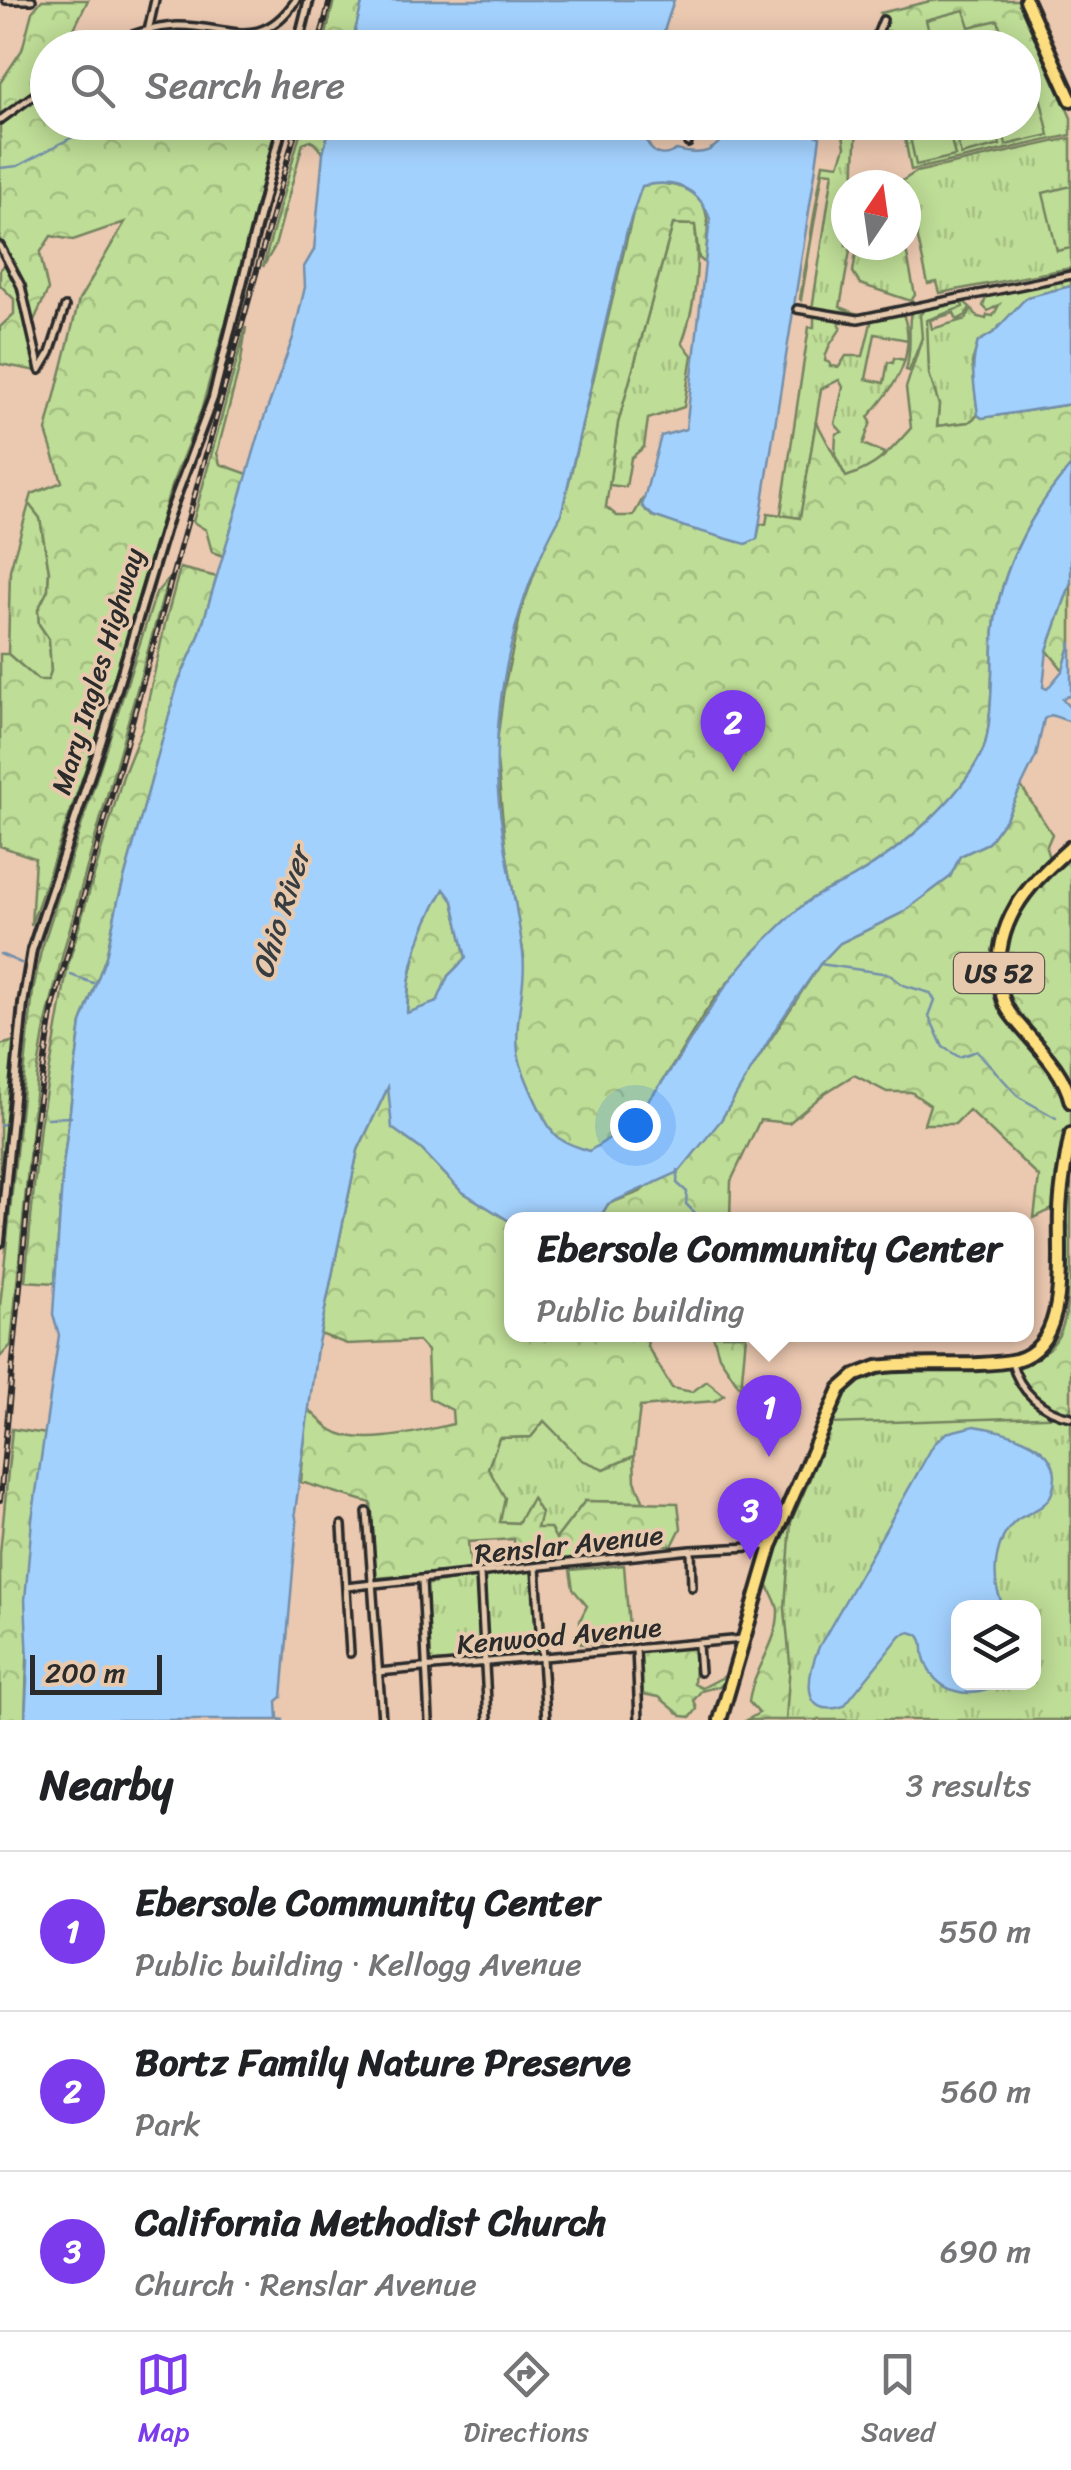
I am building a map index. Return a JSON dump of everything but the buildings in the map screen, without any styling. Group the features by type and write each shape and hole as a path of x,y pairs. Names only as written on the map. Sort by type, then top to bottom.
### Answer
{"main road":[{"path":"1026,0 1040,30"},
{"path":"1041,33 1071,100"},
{"name":"US 52","path":"1071,847 1038,876 1015,905 1005,925 999,956 1000,987 1008,1008 1068,1081 1071,1102"},
{"path":"720,1720 771,1546 830,1407 849,1380 861,1372 885,1366 1012,1360 1032,1353 1045,1342 1060,1312 1060,1204 1071,1134"}],"street":[{"path":"6,0 32,0"},
{"path":"148,30 154,0"},
{"path":"260,30 280,22 296,0"},
{"path":"302,30 309,0"},
{"path":"880,30 884,20"},
{"path":"154,30 179,26 208,30"},
{"path":"0,120 30,98"},
{"name":"Mary Ingles Highway","path":"0,1242 23,1004 33,946 102,739 164,531 213,398 278,140"},
{"path":"688,144 689,140"},
{"path":"0,246 21,286 40,370 65,307"},
{"path":"797,309 858,320 1071,275"},
{"path":"1012,1360 1026,1392 1054,1412 1071,1418"},
{"path":"366,1512 382,1720"},
{"path":"342,1525 350,1653"},
{"name":"Renslar Avenue","path":"346,1588 691,1550 771,1546"},
{"path":"691,1550 692,1587"},
{"path":"536,1567 546,1720"},
{"path":"480,1574 488,1720"},
{"path":"422,1581 430,1720"},
{"name":"Kenwood Avenue","path":"378,1672 743,1639"},
{"path":"698,1644 700,1672"},
{"path":"636,1648 639,1720"}],"green space":[{"path":"42,0 88,0 73,30 30,30 30,94 0,118 0,83 22,50 32,12"},
{"path":"334,0 363,0 355,30 327,30"},
{"path":"935,0 1020,0 1033,30 884,30 880,13"},
{"path":"964,10 969,27 998,20 1001,30 929,30 926,20"},
{"path":"1041,49 1071,118 1071,135 911,170 905,140 1041,140"},
{"path":"1041,100 1049,135 1041,137"},
{"path":"30,103 30,140 273,140 201,411 171,487 98,733 31,925 35,858 0,846 0,654 8,654 38,680 48,680 49,639 39,624 38,610 48,590 49,571 40,518 29,504 32,494 62,482 46,431 79,300 125,222 73,240 51,236 40,253 48,290 31,327 23,280 0,241 0,125"},
{"path":"1071,138 1071,268 940,293 937,282 928,284 921,252 921,171"},
{"path":"298,140 311,140 303,143 275,246 263,267"},
{"path":"311,140 326,140 323,153"},
{"path":"844,140 856,140 855,170 823,171 801,300 823,163 839,165"},
{"path":"911,140 951,140 955,156 916,165"},
{"path":"957,140 999,140 1000,145 961,155"},
{"path":"656,183 689,191 704,207 708,231 705,263 699,258 695,225 673,224 618,423 606,507 617,516 633,516 642,500 653,516 738,542 757,539 760,524 766,524 768,513 800,518 816,421 846,477 882,458 911,428 906,388 922,338 920,315 924,310 962,302 963,307 927,320 929,374 939,405 937,426 969,422 978,415 982,418 1071,404 1071,466 1028,526 1007,572 995,620 986,740 960,786 909,838 872,866 807,902 765,941 713,1001 660,1086 627,1126 589,1151 551,1157 491,1056 524,957 505,844 496,750 504,688 522,608 544,546 561,515 637,196 642,186"},
{"path":"831,185 831,260 848,260 840,307 858,314 857,317 812,309"},
{"path":"1071,186 1071,248 1057,251 1043,193"},
{"path":"673,224 695,225 696,241 694,300 682,343 692,355 684,407 648,419 644,447 631,458 626,487 609,485 618,423"},
{"path":"855,260 908,260 915,295 911,301 860,284 853,272"},
{"path":"8,261 17,282 37,371 0,364 0,327 14,314 14,299 0,285 0,270"},
{"path":"1071,276 1071,286 1027,297 993,333 978,342 972,363 978,415 970,422 937,426 939,405 929,374 927,340 922,338 909,371 906,370 911,311 962,300 970,307 966,315 957,320 954,313 930,320 932,329 966,319 972,309 978,317 986,319 987,315 993,316 999,305 988,311 983,306 987,295"},
{"path":"814,313 859,322 839,322 841,328 826,356 830,366 839,367 846,356 863,356 872,319 903,314 907,340 875,334 866,379 884,383 888,362 893,363 894,358 905,360 895,382 868,417 871,422 863,444 884,453 868,469 846,477 835,455 836,434 842,432 835,424 843,387 839,380 821,389 798,533 779,526 809,327 814,327"},
{"path":"246,327 217,453 220,464 248,474 223,556 212,552 206,530 193,522"},
{"path":"29,504 40,518 49,571 48,590 38,610 39,624 49,639 48,681 38,680 8,654 10,570"},
{"path":"180,568 217,577 199,636 178,683 106,957 81,1023 63,1166 55,1283 25,1281 40,1125 68,965 123,776 142,729"},
{"path":"168,579 45,1027 11,1345 0,1357 0,1306 33,991 41,951 156,593"},
{"path":"1071,582 1071,642 1063,670 1047,650"},
{"path":"1021,786 1052,834 1046,848 1049,858 1071,840 1071,1083 1012,1004 1000,958 1004,1002 1036,1043 1071,1102 1071,1134 1060,1205 1034,1218 1039,1177 969,1110 955,1124 924,1124 930,1105 911,1092 887,1092 854,1075 789,1123 760,1120 731,1181 730,1212 604,1212 608,1204 640,1192 721,1120 820,964 840,943 902,913 950,877 960,856 988,843 1006,818"},
{"path":"444,888 453,901 466,958 448,976 438,1002 407,1014 409,983 421,928"},
{"path":"15,1041 1,1202 0,1209 0,1045"},
{"path":"389,1085 393,1128 421,1149 461,1191 504,1218 504,1342 648,1342 672,1388 692,1392 707,1381 724,1395 715,1401 640,1407 634,1456 604,1469 582,1460 544,1421 531,1437 499,1438 488,1468 505,1498 500,1522 518,1523 532,1498 541,1513 537,1528 550,1528 556,1539 585,1501 678,1503 681,1528 672,1546 651,1542 633,1547 596,1546 576,1550 579,1561 482,1569 478,1563 515,1560 514,1539 468,1542 471,1570 376,1578 371,1503 301,1482 307,1408 332,1430 358,1438 453,1424 452,1410 429,1398 427,1351 418,1341 347,1344 320,1334 358,1150"},
{"path":"1071,1168 1071,1416 830,1424 847,1387 879,1371 999,1368 1026,1363 1048,1350 1062,1328 1066,1309 1065,1231"},
{"path":"715,1342 745,1342 741,1389 719,1356"},
{"path":"1012,1360 1015,1373 1071,1417 1071,1720 779,1720 780,1523 830,1407 861,1372"},
{"path":"544,1421 604,1469 634,1456 635,1481 644,1502 585,1501 556,1539 537,1528 532,1499 518,1523 499,1522 488,1468 499,1438 531,1437"},
{"path":"12,1429 47,1434 32,1520 25,1720 0,1720 0,1554"},
{"path":"806,1473 811,1476 791,1522 785,1609 790,1663 786,1720 747,1720 759,1713 749,1702 751,1690 777,1622 777,1606 765,1580"},
{"path":"624,1565 630,1641 581,1644 580,1620 587,1606 573,1589 570,1570"},
{"path":"527,1570 535,1574 540,1653 489,1659 483,1578"},
{"path":"475,1576 479,1584 483,1658 430,1665 425,1585"},
{"path":"696,1646 694,1684 702,1688 725,1676 723,1685 701,1691 694,1700 697,1709 691,1717 682,1716 659,1697 642,1694 640,1651"}],"water":[{"path":"363,0 674,0 664,30 355,30"},
{"name":"Ohio River","path":"326,140 647,140 656,153 669,154 676,150 704,152 721,140 820,140 757,539 746,544 685,527 653,516 642,506 661,436 686,429 710,219 699,199 684,188 665,184 642,186 627,230 561,515 535,569 515,628 502,689 497,774 523,953 518,1052 550,1128 566,1143 589,1151 615,1133 659,1087 752,954 807,902 872,866 909,838 960,786 986,740 995,620 1007,572 1028,526 1071,466 1071,582 1047,650 1043,687 1047,689 1063,670 1071,642 1071,695 1062,699 1071,709 1071,722 1051,715 1044,719 1036,756 1006,818 988,843 960,856 950,877 902,913 840,943 820,964 721,1120 679,1172 608,1204 603,1212 504,1212 504,1218 461,1191 421,1149 392,1128 388,1087 358,1150 317,1348 295,1512 282,1697 277,1701 278,1719 284,1720 25,1720 25,1600 32,1520 59,1335 53,1314 63,1166 81,1023 106,957 178,683 199,636 264,418 293,338 305,287 304,267 314,250","holes":["444,889 453,901 466,958 448,976 437,1002 407,1013 413,963 422,933"]},
{"path":"1071,286 1071,404 982,418 978,415 974,378 978,342 993,333 1027,297"},
{"path":"974,1426 1036,1446 1052,1464 1052,1491 1038,1509 1017,1520 1003,1539 996,1562 1001,1600 951,1600 951,1689 929,1670 920,1636 910,1632 901,1635 844,1706 819,1706 810,1692 810,1681 819,1647 934,1444 946,1433"}],"waterway":[{"path":"0,168 18,166 67,140"},
{"path":"0,954 21,963"},
{"path":"820,964 889,974 903,985 930,993 935,1000 929,1016 943,1047 959,1057 977,1051 1019,1097 1056,1118"},
{"path":"71,975 93,983"},
{"path":"47,1118 71,1117"},
{"path":"0,1125 4,1124"},
{"path":"678,1170 677,1183 687,1192 686,1204 694,1212"}],"railway":[{"path":"322,30 330,0"},
{"path":"0,1500 35,1126 53,1007 293,140"}],"place":[{"name":"Bortz Family Nature Preserve","path":"733,772"},
{"name":"Ebersole Community Center","path":"769,1457"},
{"name":"California Methodist Church","path":"750,1560"}]}
